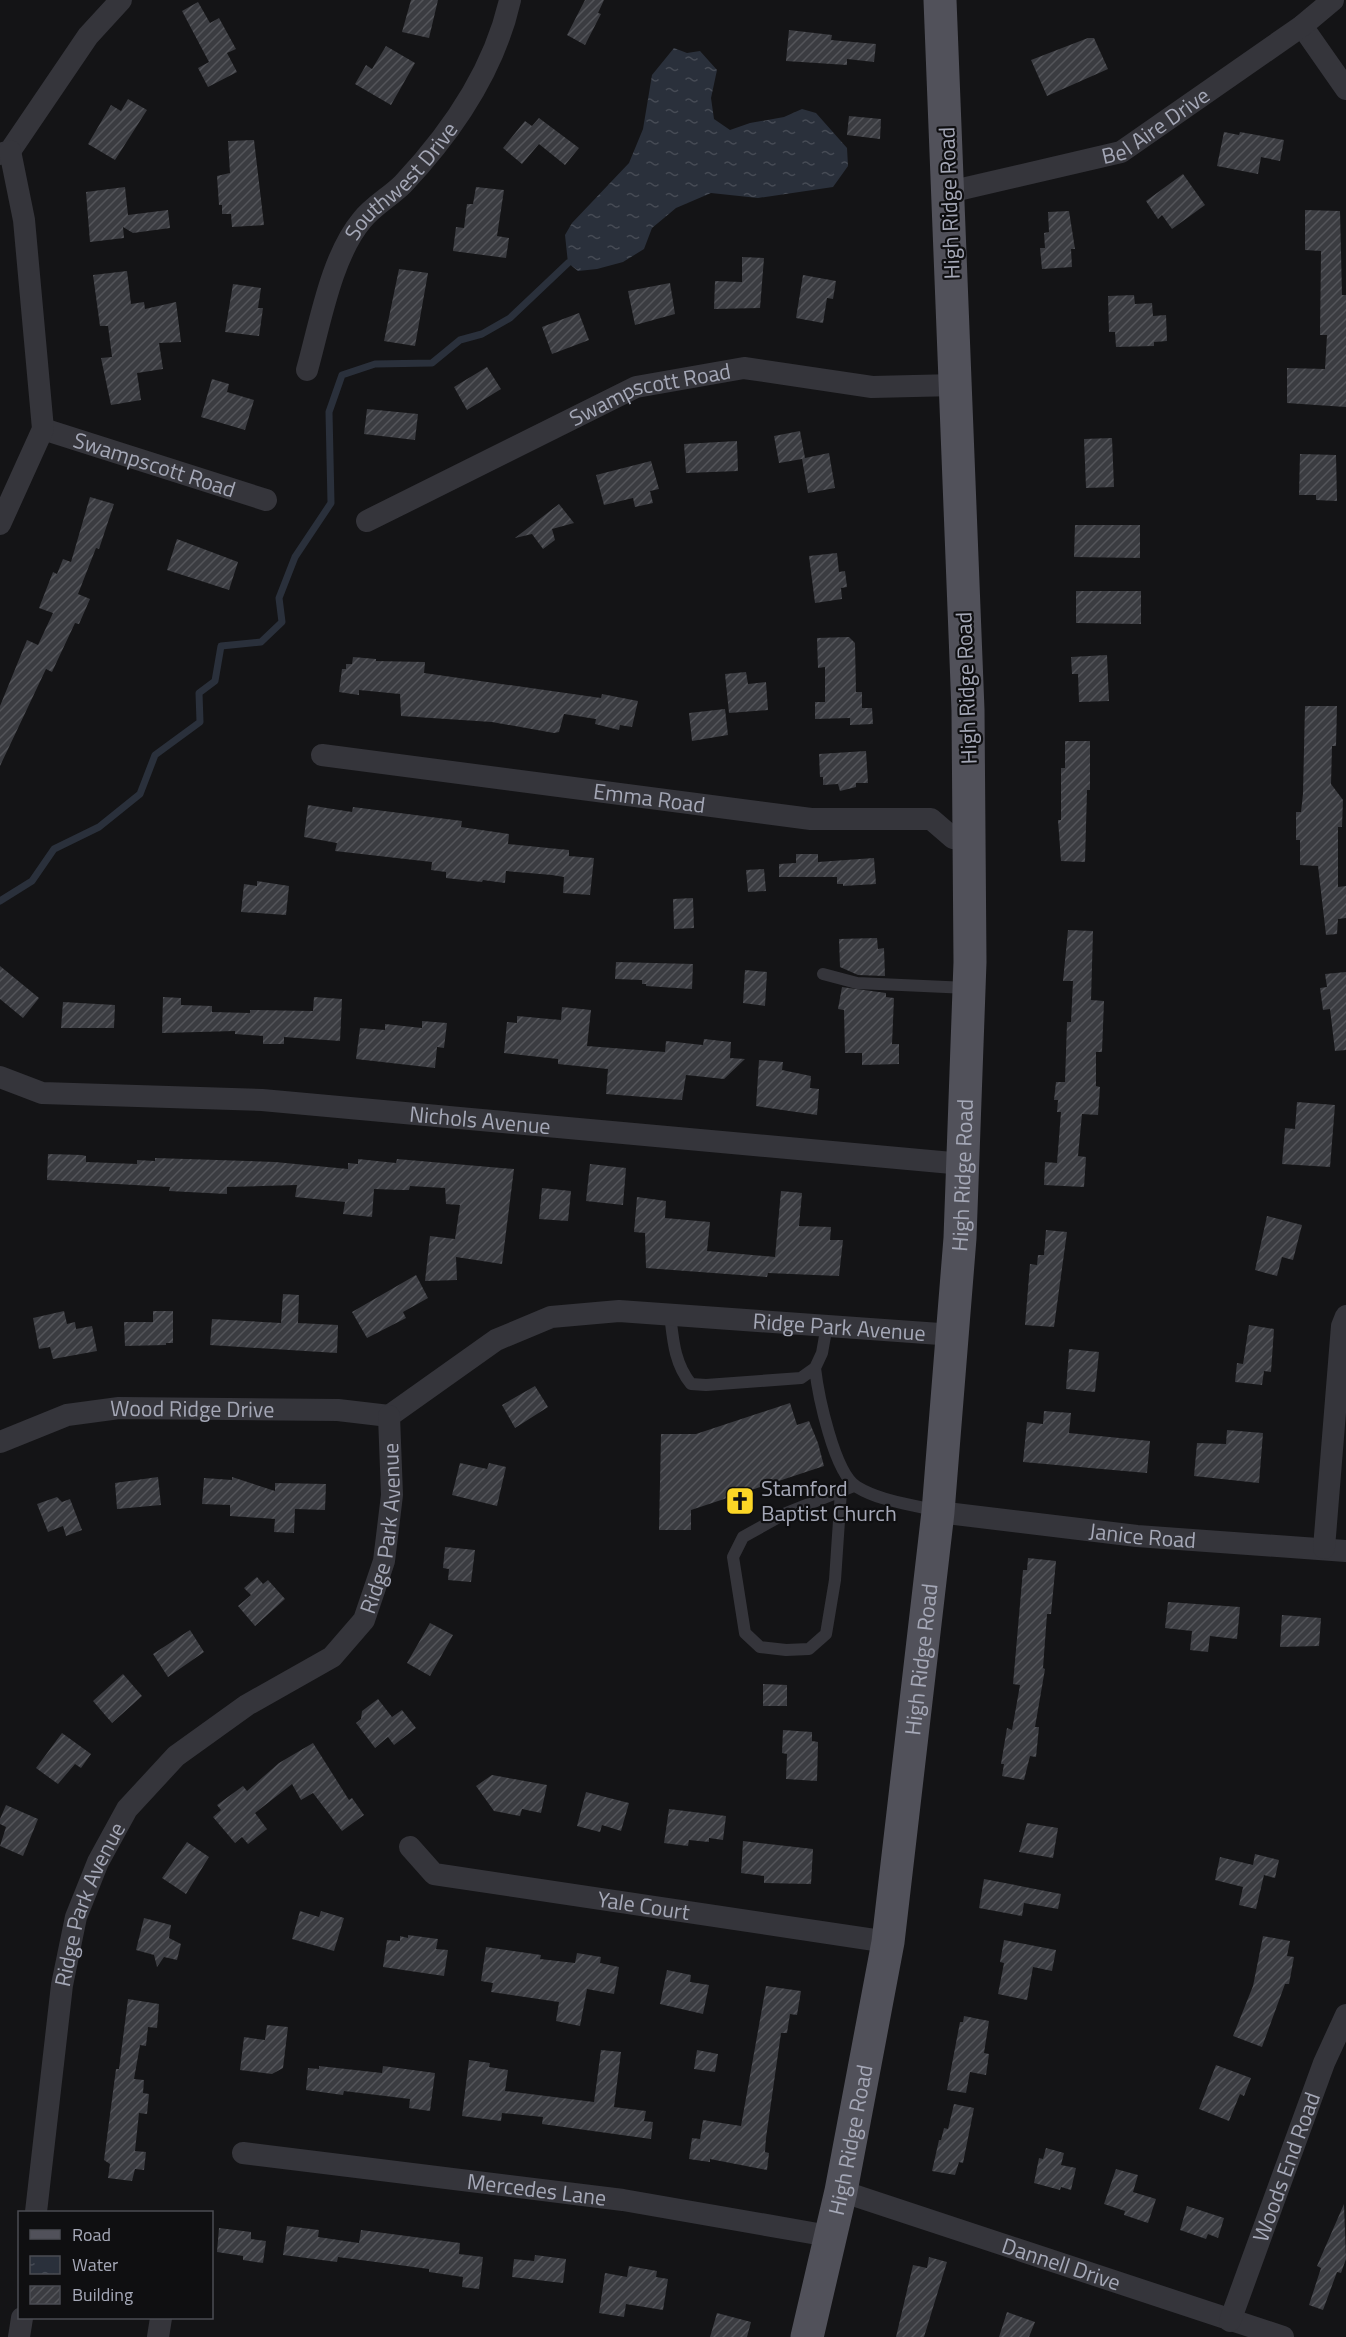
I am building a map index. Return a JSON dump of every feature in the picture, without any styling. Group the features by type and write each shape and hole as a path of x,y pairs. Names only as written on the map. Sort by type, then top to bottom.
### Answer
{"main road":[{"name":"High Ridge Road","path":"807,2337 841,2191 888,1942 938,1512 954,1335 970,988 968,710 940,0"}],"street":[{"path":"0,524 43,429 24,220 5,153 88,36 121,0"},
{"name":"Southwest Drive","path":"307,370 341,255 362,220 396,191 429,156 452,124 477,86 500,39 510,0"},
{"name":"Bel Aire Drive","path":"949,192 1121,152 1302,26 1334,0"},
{"path":"1302,26 1346,89"},
{"name":"Swampscott Road","path":"367,521 636,387 744,368 872,387 956,385"},
{"name":"Swampscott Road","path":"43,429 266,500"},
{"name":"Emma Road","path":"322,755 811,819 932,819 953,838 969,840"},
{"name":"Nichols Avenue","path":"0,1077 42,1093 262,1100 963,1164"},
{"name":"Ridge Park Avenue","path":"36,2211 62,1985 76,1917 98,1862 127,1809 176,1756 247,1705 332,1657 364,1620 384,1560 392,1495 389,1416 496,1340 551,1317 619,1311 954,1335"},
{"path":"1335,1550 1342,1326 1346,1316"},
{"name":"Wood Ridge Drive","path":"0,1442 67,1415 119,1408 338,1410 389,1416"},
{"name":"Janice Road","path":"938,1512 1137,1536 1335,1550"},
{"name":"Yale Court","path":"410,1847 434,1874 888,1942"},
{"name":"Woods End Road","path":"1230,2321 1324,2063 1346,2015"},
{"name":"Mercedes Lane","path":"243,2153 623,2200 829,2236"},
{"name":"Dannell Drive","path":"841,2191 1283,2337"},
{"path":"19,2337 22,2319"},
{"path":"158,2337 160,2319"}],"lane":[{"path":"823,974 857,982 970,988"},
{"path":"670,1314 675,1353 682,1373 690,1384 706,1386 801,1378 815,1368 822,1353 827,1326"},
{"path":"815,1368 818,1399 840,1464 854,1486 876,1496 938,1512"},
{"path":"841,1491 835,1580 826,1634 809,1648 786,1650 760,1647 745,1633 733,1557 743,1537 786,1513 841,1491 854,1486"}],"water":[{"path":"674,48 687,53 700,51 717,70 711,98 714,119 730,130 750,123 784,117 802,109 816,113 847,148 848,166 833,187 758,198 711,193 676,208 652,228 644,249 623,262 578,271 568,263 565,235 572,223 629,163 643,129 652,75"}],"building":[{"path":"411,0 438,0 429,38 402,32"},
{"path":"585,0 604,0 598,13 601,14 585,45 567,35"},
{"path":"198,2 210,23 219,18 236,49 227,53 237,72 208,87 198,68 209,62 182,11"},
{"path":"789,30 832,35 831,40 876,44 874,62 847,59 847,65 786,61"},
{"path":"1088,38 1094,38 1108,69 1047,96 1031,60"},
{"path":"386,46 415,63 391,105 355,84 366,65 372,69"},
{"path":"128,99 147,110 115,160 88,144 111,105 121,111"},
{"path":"849,116 881,119 880,139 847,135"},
{"path":"539,118 579,148 565,165 539,144 522,164 503,148 525,121 532,126"},
{"path":"1224,132 1239,135 1240,132 1284,140 1280,161 1261,157 1258,174 1217,166"},
{"path":"254,140 264,225 232,227 231,214 222,214 222,205 219,205 217,176 230,173 228,141"},
{"path":"1183,174 1205,205 1172,229 1162,215 1158,219 1146,201"},
{"path":"125,187 128,215 168,210 170,228 133,233 123,227 124,238 90,242 86,192"},
{"path":"476,187 504,190 497,236 509,238 506,258 453,251 456,227 464,228 467,204 473,204"},
{"path":"1305,210 1340,211 1342,295 1346,295 1346,407 1287,403 1287,368 1325,369 1327,335 1320,335 1321,251 1305,250"},
{"path":"1069,211 1075,249 1071,249 1072,267 1042,269 1040,248 1045,248 1044,233 1049,232 1048,212"},
{"path":"742,257 764,258 760,308 714,309 715,281 742,282"},
{"path":"399,269 428,273 415,346 384,341"},
{"path":"127,271 131,304 144,302 145,309 176,302 181,342 159,343 163,369 137,373 141,400 111,405 101,358 112,357 108,326 100,326 93,275"},
{"path":"803,275 836,281 833,299 827,298 823,323 796,318"},
{"path":"670,283 675,314 635,325 628,291"},
{"path":"233,284 261,288 258,308 263,308 259,336 225,332"},
{"path":"1134,295 1135,304 1152,303 1153,316 1166,315 1167,341 1154,342 1154,346 1116,347 1115,332 1109,332 1108,296"},
{"path":"579,313 589,340 552,354 542,327"},
{"path":"487,367 501,389 467,410 454,387"},
{"path":"212,379 229,384 227,392 254,400 245,430 201,417"},
{"path":"367,409 418,414 415,440 364,434"},
{"path":"800,431 805,458 829,453 835,488 808,493 802,459 779,463 774,436"},
{"path":"1112,438 1114,487 1086,488 1084,439"},
{"path":"737,441 738,471 686,473 684,444"},
{"path":"1300,454 1336,455 1337,501 1316,500 1316,495 1299,495"},
{"path":"651,461 659,489 650,491 653,503 635,507 633,498 604,505 596,475"},
{"path":"90,497 114,504 99,549 96,548 78,594 90,599 79,624 75,623 52,672 46,669 0,766 0,706 27,640 38,645 53,613 39,608 53,572 57,574 63,559 71,562"},
{"path":"559,504 574,523 552,529 555,540 543,549 532,534 515,538"},
{"path":"1075,525 1140,525 1140,558 1074,557"},
{"path":"177,539 238,562 229,590 167,570"},
{"path":"837,553 839,572 845,571 847,587 841,588 842,599 815,603 809,556"},
{"path":"1076,591 1141,591 1141,624 1076,623"},
{"path":"849,637 855,643 856,692 862,692 862,708 872,708 873,724 850,725 850,718 815,719 815,702 825,702 825,667 818,668 817,638"},
{"path":"1107,655 1109,701 1079,702 1078,674 1072,674 1071,657"},
{"path":"353,657 376,659 376,661 425,662 424,673 601,698 602,694 638,701 632,727 620,725 619,730 595,724 596,719 564,714 559,732 554,733 492,722 401,716 400,694 359,690 359,695 339,692 342,669 346,669 346,664 352,664"},
{"path":"746,672 748,684 766,682 768,710 729,713 725,674"},
{"path":"1305,706 1337,706 1336,746 1332,746 1331,784 1343,800 1342,827 1338,827 1338,887 1346,886 1346,918 1338,919 1337,934 1326,935 1318,866 1300,865 1300,840 1296,840 1296,812 1301,812 1303,794"},
{"path":"725,709 728,735 692,741 689,713"},
{"path":"1065,741 1090,741 1090,790 1087,790 1085,862 1061,861 1058,820 1061,820 1061,768 1065,768"},
{"path":"866,751 868,783 856,783 856,787 840,791 838,784 823,785 823,777 820,777 819,754"},
{"path":"308,805 352,812 353,807 462,821 461,827 509,834 508,844 569,850 569,856 594,858 590,895 563,893 564,877 506,871 505,883 446,878 446,872 431,870 432,862 335,851 337,843 304,837"},
{"path":"796,854 818,854 818,862 874,858 876,884 843,886 843,884 837,884 837,877 779,877 779,864 796,863"},
{"path":"764,869 766,891 748,892 746,870"},
{"path":"257,881 289,886 286,915 241,912 244,884 257,886"},
{"path":"693,898 694,928 674,929 673,899"},
{"path":"1068,930 1093,931 1091,1000 1104,1001 1102,1052 1096,1052 1096,1086 1100,1087 1098,1115 1082,1114 1078,1156 1086,1157 1084,1187 1044,1185 1045,1162 1057,1163 1061,1112 1057,1112 1058,1100 1054,1100 1056,1082 1065,1082 1067,1022 1071,1022 1073,981 1063,981"},
{"path":"877,938 878,949 884,948 885,976 858,975 840,967 839,939"},
{"path":"616,962 693,964 692,989 646,986 642,984 642,980 615,979"},
{"path":"0,966 39,998 23,1018 0,999"},
{"path":"745,970 767,972 765,1006 743,1003"},
{"path":"1346,972 1346,1050 1335,1051 1330,1009 1323,1010 1320,988 1327,987 1325,974"},
{"path":"842,987 886,993 886,997 894,998 892,1044 899,1044 899,1064 862,1065 862,1053 845,1053 844,1010 838,1009"},
{"path":"163,997 181,998 181,1005 212,1006 212,1012 250,1013 250,1010 313,1011 314,997 342,999 340,1041 284,1037 284,1044 263,1044 263,1036 235,1034 235,1031 162,1033"},
{"path":"63,1002 115,1005 114,1028 61,1028"},
{"path":"562,1007 591,1010 587,1046 665,1052 666,1041 703,1045 704,1039 731,1042 730,1058 745,1059 724,1079 686,1075 682,1100 606,1094 608,1069 558,1064 558,1059 504,1053 507,1022 517,1023 517,1016 561,1020"},
{"path":"422,1021 447,1023 444,1048 437,1047 435,1068 356,1059 360,1028 385,1030 385,1024 422,1028"},
{"path":"759,1060 783,1062 782,1070 811,1076 810,1088 819,1089 817,1115 756,1106"},
{"path":"1297,1102 1335,1105 1330,1167 1282,1164 1285,1128 1295,1129"},
{"path":"48,1154 82,1155 86,1156 86,1162 137,1164 137,1160 155,1161 155,1158 275,1162 348,1169 348,1163 358,1164 358,1159 396,1163 397,1159 514,1169 502,1264 456,1257 457,1280 425,1281 430,1236 455,1239 460,1205 446,1204 445,1188 410,1186 409,1190 374,1189 372,1217 343,1214 345,1202 295,1197 297,1185 227,1187 227,1194 169,1191 170,1187 47,1180"},
{"path":"590,1164 626,1168 623,1205 586,1201"},
{"path":"542,1188 571,1191 568,1221 539,1219"},
{"path":"781,1191 802,1193 799,1226 831,1227 830,1240 843,1240 839,1276 768,1273 767,1277 646,1268 645,1233 634,1232 637,1197 666,1201 665,1218 710,1222 707,1251 775,1257"},
{"path":"1267,1216 1302,1225 1293,1260 1282,1257 1277,1276 1255,1270"},
{"path":"1046,1230 1067,1232 1054,1327 1025,1325 1030,1264 1037,1265 1038,1255 1044,1255"},
{"path":"416,1275 428,1298 403,1312 406,1318 367,1338 352,1312"},
{"path":"283,1294 299,1295 298,1323 338,1325 337,1353 210,1345 212,1319 281,1323"},
{"path":"64,1311 67,1324 75,1322 76,1329 92,1326 97,1351 53,1359 50,1347 39,1349 33,1318"},
{"path":"153,1311 173,1311 173,1343 125,1346 124,1322 153,1322"},
{"path":"1249,1325 1274,1329 1271,1372 1264,1371 1262,1385 1235,1382 1237,1363 1243,1364"},
{"path":"1069,1349 1099,1352 1095,1392 1066,1389"},
{"path":"535,1386 548,1407 515,1428 502,1405"},
{"path":"790,1403 797,1425 809,1421 824,1466 691,1510 691,1530 659,1530 661,1434 696,1434"},
{"path":"1044,1411 1071,1413 1069,1433 1150,1441 1147,1473 1023,1462 1027,1422 1043,1424"},
{"path":"1227,1430 1263,1433 1259,1483 1194,1476 1197,1443 1226,1444"},
{"path":"460,1463 487,1469 489,1463 506,1467 497,1506 452,1495"},
{"path":"158,1477 161,1505 117,1509 115,1483"},
{"path":"232,1477 275,1491 275,1483 326,1484 325,1510 295,1509 294,1533 274,1532 275,1519 230,1516 230,1505 202,1504 204,1478 232,1480"},
{"path":"57,1497 62,1502 70,1499 82,1530 66,1536 63,1526 48,1532 37,1504"},
{"path":"445,1547 475,1550 471,1582 448,1580 449,1569 443,1568"},
{"path":"1028,1558 1056,1561 1051,1614 1047,1614 1043,1668 1045,1669 1035,1727 1039,1727 1036,1757 1030,1756 1024,1780 1002,1776 1004,1764 1001,1764 1007,1728 1012,1730 1020,1685 1013,1684 1023,1570 1027,1570"},
{"path":"257,1577 263,1584 268,1580 285,1599 255,1626 238,1606 251,1595 244,1588"},
{"path":"1168,1602 1240,1607 1237,1639 1210,1636 1208,1652 1190,1650 1192,1631 1165,1628"},
{"path":"1282,1615 1321,1618 1319,1646 1280,1647"},
{"path":"430,1623 453,1635 430,1676 407,1663"},
{"path":"190,1630 204,1652 168,1677 153,1654"},
{"path":"123,1674 142,1696 112,1723 93,1701"},
{"path":"763,1684 787,1685 787,1706 763,1706"},
{"path":"378,1699 392,1717 402,1710 416,1728 394,1745 388,1737 375,1748 356,1723 361,1719 362,1711"},
{"path":"783,1730 812,1732 812,1741 818,1742 817,1781 786,1779 787,1754 782,1753"},
{"path":"62,1733 91,1754 81,1768 75,1764 58,1784 36,1768"},
{"path":"313,1743 349,1800 352,1798 364,1815 342,1831 313,1793 301,1800 292,1784 255,1813 267,1829 248,1844 242,1837 235,1843 213,1817 221,1810 217,1805 243,1786 247,1791 279,1763"},
{"path":"492,1775 547,1785 541,1813 522,1809 520,1816 494,1811 476,1786"},
{"path":"586,1792 629,1803 621,1831 602,1825 600,1832 577,1826"},
{"path":"6,1805 38,1819 23,1856 0,1846 6,1827 0,1824 0,1819"},
{"path":"669,1809 726,1816 723,1840 709,1838 709,1842 689,1840 688,1846 664,1843"},
{"path":"1027,1823 1058,1828 1053,1858 1019,1852"},
{"path":"743,1841 813,1849 811,1884 764,1883 764,1876 741,1873"},
{"path":"187,1842 209,1857 186,1894 162,1878"},
{"path":"1255,1854 1279,1860 1275,1878 1264,1875 1256,1909 1239,1905 1243,1887 1215,1880 1220,1857 1253,1865"},
{"path":"984,1879 1061,1894 1058,1909 1024,1903 1022,1916 979,1908"},
{"path":"300,1911 319,1917 321,1911 344,1918 334,1951 292,1939"},
{"path":"144,1918 171,1925 169,1938 181,1944 177,1960 164,1957 157,1967 154,1955 136,1950"},
{"path":"408,1935 438,1939 436,1949 448,1950 444,1976 383,1967 387,1940 400,1941 400,1936 408,1938"},
{"path":"1263,1936 1290,1941 1287,1956 1294,1957 1289,1984 1285,1984 1262,2047 1233,2036 1253,1986"},
{"path":"1004,1940 1056,1950 1052,1971 1033,1967 1027,2000 998,1994 1004,1963 1000,1962"},
{"path":"486,1947 541,1955 540,1959 575,1963 577,1953 601,1957 600,1963 619,1967 614,1994 587,1989 580,2026 556,2021 559,2002 491,1992 493,1983 481,1981"},
{"path":"667,1970 691,1975 690,1982 709,1985 703,2014 660,2004"},
{"path":"766,1986 801,1991 797,2015 790,2014 787,2033 781,2033 766,2138 765,2152 769,2153 767,2170 710,2159 710,2162 689,2159 692,2138 700,2139 703,2120 741,2126"},
{"path":"128,1999 159,2004 157,2028 148,2027 146,2046 140,2045 134,2079 144,2080 143,2093 149,2094 147,2114 139,2113 135,2151 146,2152 144,2170 135,2169 132,2181 108,2178 110,2164 104,2160"},
{"path":"964,2016 989,2021 984,2053 989,2054 986,2075 970,2072 966,2093 947,2090 960,2022 963,2022"},
{"path":"267,2025 288,2027 283,2068 272,2074 240,2070 244,2037 265,2040"},
{"path":"601,2050 621,2052 614,2107 646,2111 644,2121 653,2122 651,2139 542,2124 543,2117 502,2113 501,2121 462,2116 469,2060 490,2063 489,2067 508,2070 505,2091 594,2102"},
{"path":"697,2050 718,2054 715,2072 694,2069"},
{"path":"1216,2065 1251,2078 1244,2096 1240,2094 1229,2121 1199,2109"},
{"path":"319,2066 382,2073 383,2066 435,2073 430,2111 409,2108 410,2099 344,2091 343,2095 306,2090 308,2068 319,2069"},
{"path":"954,2104 974,2108 963,2163 959,2162 955,2175 932,2171 939,2140 941,2140 944,2128 948,2129"},
{"path":"1046,2148 1064,2153 1061,2165 1076,2168 1071,2190 1061,2187 1060,2190 1034,2183 1039,2158 1043,2159"},
{"path":"1116,2169 1138,2175 1133,2192 1156,2199 1148,2223 1124,2215 1125,2211 1104,2204"},
{"path":"1344,2204 1346,2259 1341,2273 1337,2272 1323,2310 1309,2305 1321,2268 1317,2266"},
{"path":"1187,2206 1224,2218 1218,2238 1208,2234 1206,2239 1180,2230"},
{"path":"287,2226 319,2230 318,2237 359,2243 361,2230 460,2243 459,2254 483,2257 479,2289 462,2287 463,2277 429,2272 429,2269 338,2257 337,2262 283,2255"},
{"path":"219,2228 251,2232 251,2239 266,2241 263,2263 243,2260 243,2256 217,2252"},
{"path":"535,2255 566,2259 563,2283 512,2277 514,2259 534,2261"},
{"path":"929,2257 947,2262 924,2337 896,2337 913,2265 927,2268"},
{"path":"629,2266 657,2271 656,2277 668,2279 663,2310 626,2304 624,2317 599,2313 605,2273 627,2277"},
{"path":"1007,2312 1035,2322 1029,2337 999,2337"},
{"path":"717,2313 751,2322 747,2337 710,2337"}],"waterway":[{"path":"0,901 32,881 54,849 99,827 140,794 155,755 200,722 199,693 215,681 221,646 261,642 282,622 279,598 295,557 331,503 329,412 342,375 375,364 432,363 460,340 482,334 510,318 568,263"}],"place":[{"name":"Stamford Baptist Church","path":"740,1501"}]}
